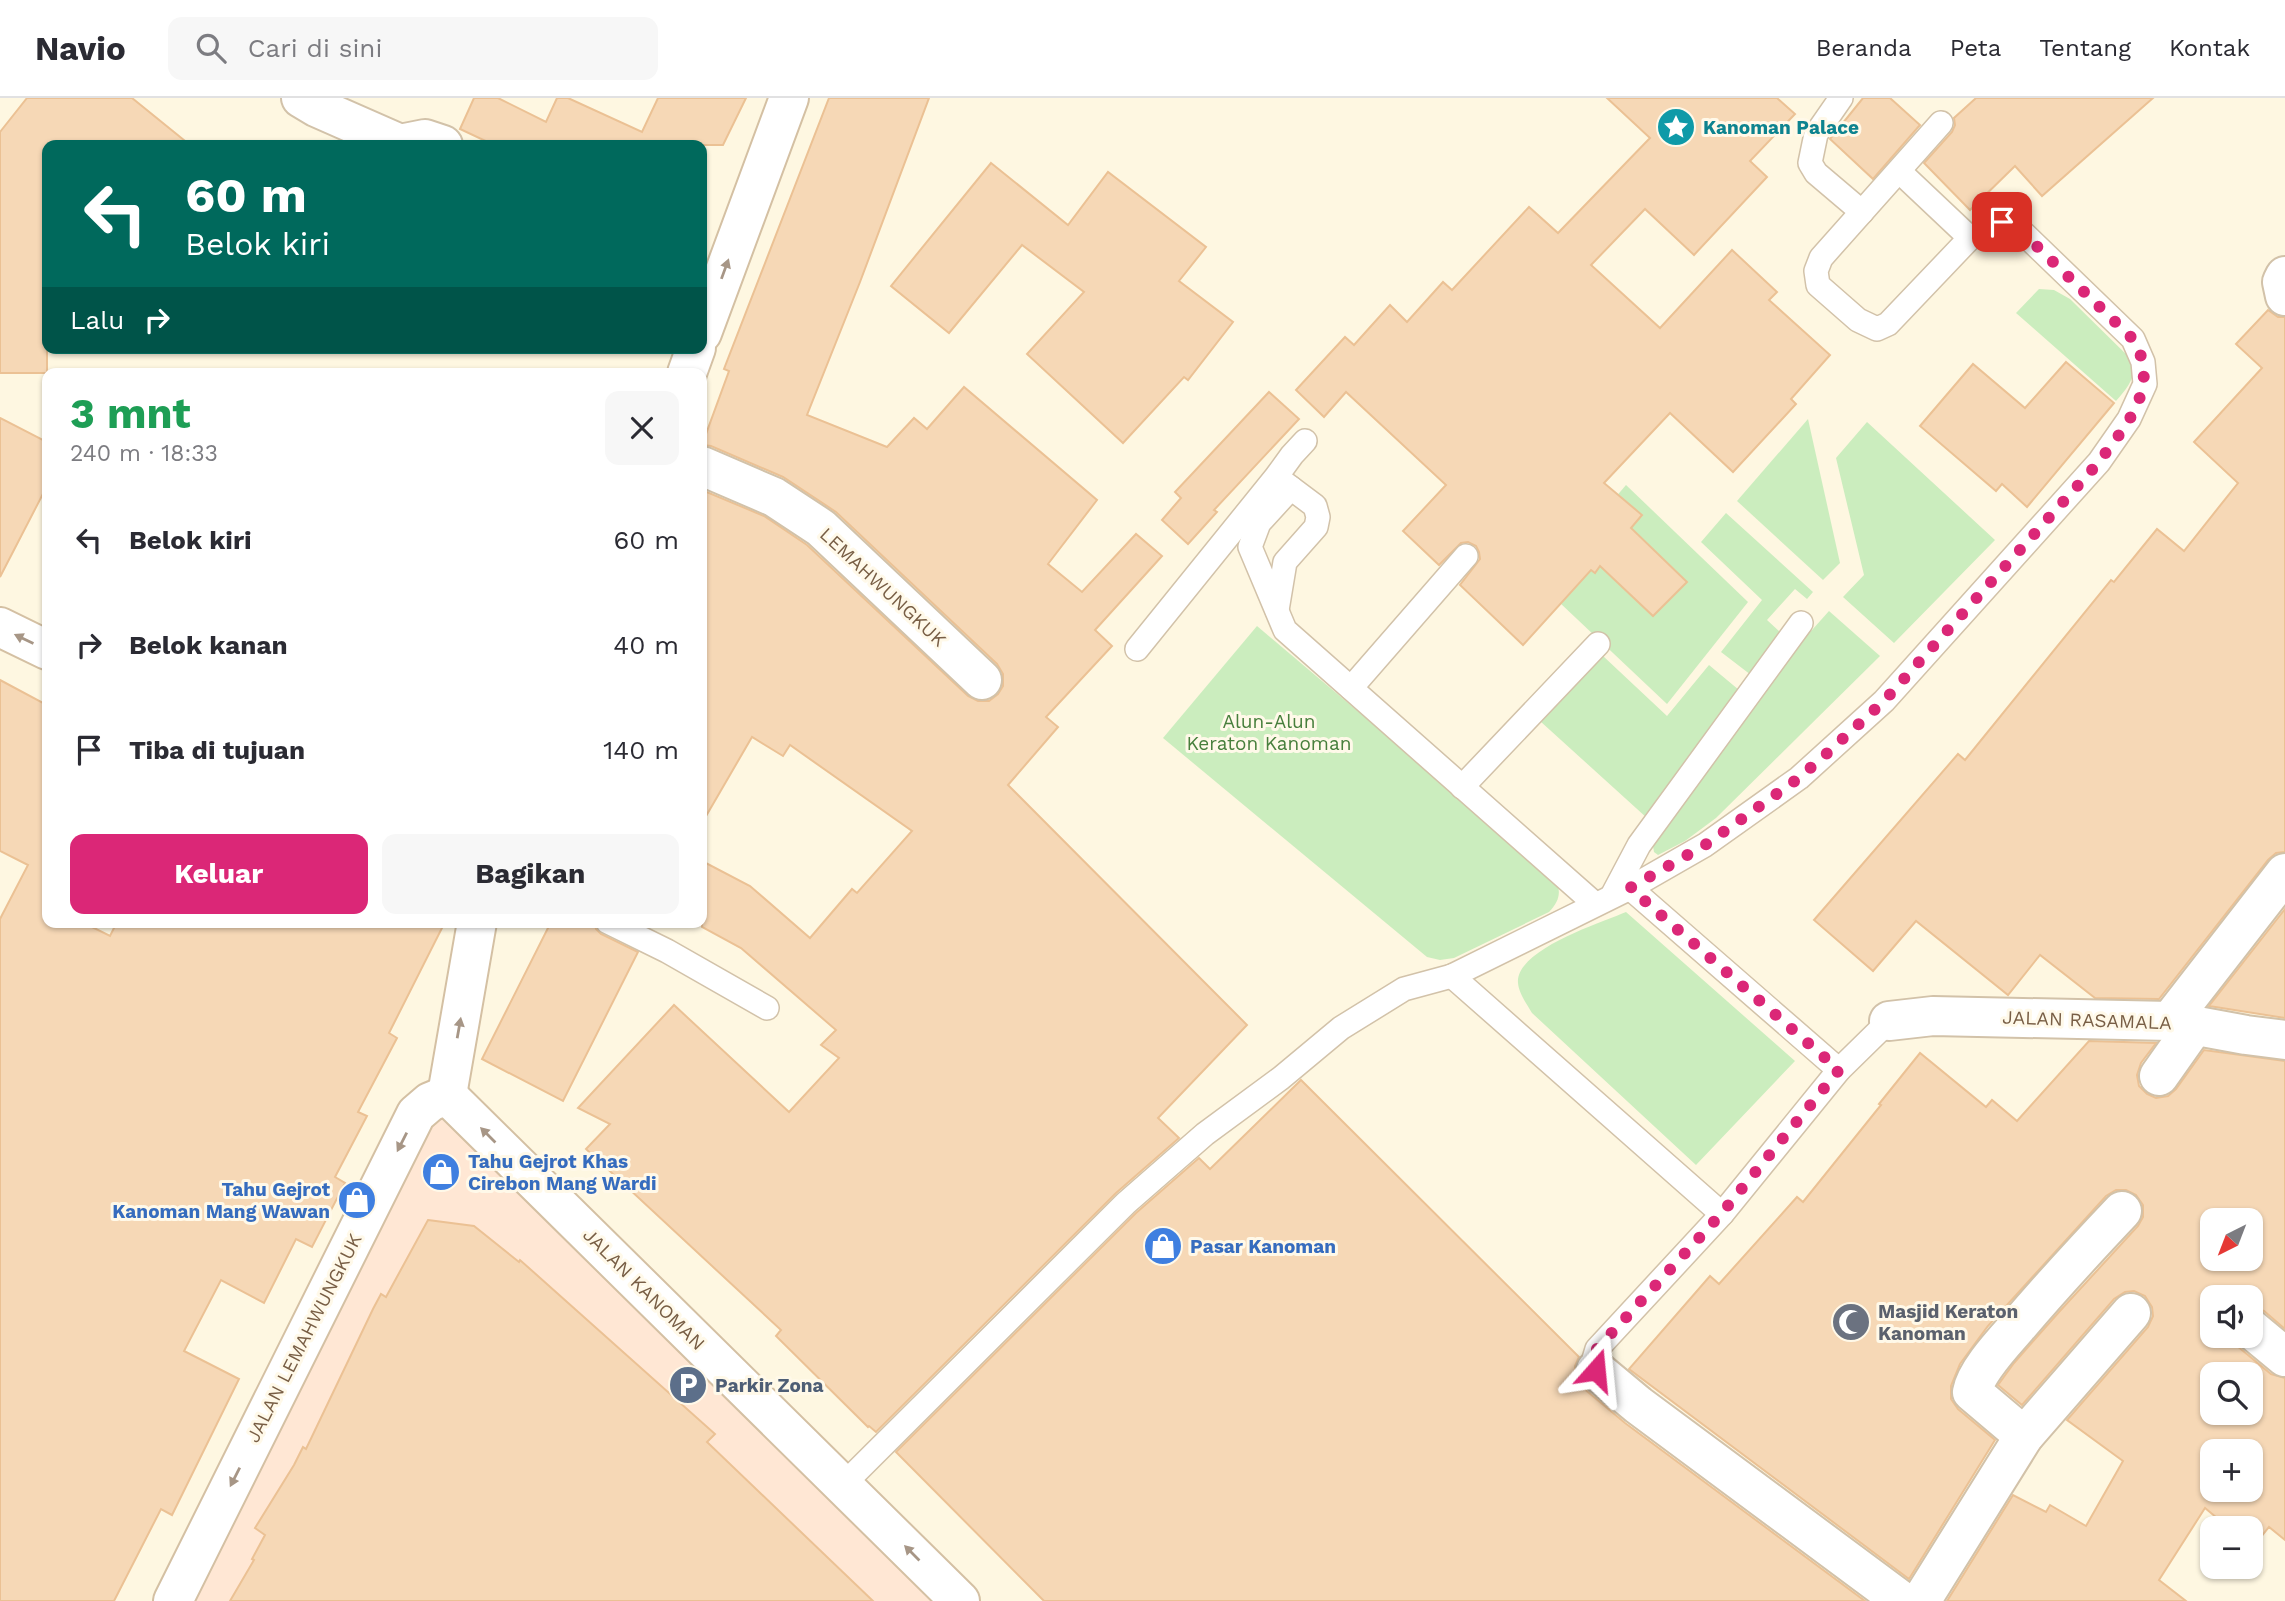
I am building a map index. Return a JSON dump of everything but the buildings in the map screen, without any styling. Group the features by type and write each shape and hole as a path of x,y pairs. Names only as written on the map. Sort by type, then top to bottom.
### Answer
{"street":[{"path":"301,98 391,140"},
{"path":"707,307 789,98"},
{"path":"2285,276 2282,282 2285,296"},
{"name":"LEMAHWUNGKUK","path":"707,468 774,497 821,528 982,680"},
{"path":"0,627 42,648"},
{"path":"2159,1076 2183,1023 2285,873"},
{"path":"447,1095 476,928"},
{"name":"JALAN RASAMALA","path":"1889,1021 1933,1016 2183,1023 2285,1040"},
{"name":"JALAN KANOMAN","path":"447,1095 960,1601"},
{"name":"JALAN LEMAHWUNGKUK","path":"173,1601 416,1114 430,1102 447,1095"},
{"path":"2024,1436 1972,1392 1975,1381 1999,1348 2122,1211"},
{"path":"1921,1601 2024,1436 2131,1313"},
{"path":"2263,1339 2285,1357"},
{"path":"1596,1370 1638,1405 1902,1601"}],"lane":[{"path":"1841,98 1816,134 1810,163 1816,173 1862,212"},
{"path":"843,1485 1126,1203 1205,1134 1281,1078 1341,1028 1404,989 1452,976 1612,896 1705,845 1799,778 1884,701 2099,462 2136,406 2144,384 2143,362 2133,339 2018,228 2002,222 1969,238 1888,324 1877,329 1858,320 1818,285 1816,271 1821,258 1941,123"},
{"path":"1899,171 1969,238"},
{"path":"1305,441 1292,455 1284,483 1259,523 1250,547 1285,629 1462,787 1612,896 1839,1070"},
{"path":"1277,611 1284,562 1316,527 1318,517 1315,506 1284,483"},
{"path":"1138,649 1284,483"},
{"path":"1351,688 1466,556"},
{"path":"1612,896 1639,845 1801,623"},
{"path":"1462,787 1598,644"},
{"path":"620,928 667,951 767,1008"},
{"path":"1452,976 1721,1214"},
{"path":"1596,1370 1594,1359 1597,1349 1721,1214 1839,1070 1889,1021"}],"shaded area":[{"path":"432,1106 953,1601 178,1601"}],"green space":[{"path":"2039,289 2054,290 2070,299 2133,361 2132,378 2116,401 2016,313"},
{"path":"1808,419 1840,563 1823,580 1737,501"},
{"path":"1867,422 1995,540 1894,643 1843,597 1864,575 1836,458"},
{"path":"1626,485 1748,602 1667,704 1541,585"},
{"path":"1726,513 1813,592 1807,599 1795,589 1767,620 1780,632 1751,675 1721,652 1762,600 1701,542"},
{"path":"1829,611 1880,656 1716,818 1685,841 1658,855 1653,846 1804,639"},
{"name":"Alun-Alun Keraton Kanoman","path":"1257,626 1554,877 1559,895 1549,912 1454,958 1440,960 1427,957 1163,738"},
{"path":"1603,656 1667,716 1709,665 1739,690 1647,818 1540,721"},
{"path":"1626,912 1795,1061 1696,1165 1532,1013 1519,987 1521,971 1544,949 1561,939"}],"place":[{"name":"Kanoman Palace","path":"1676,127"},
{"name":"Tahu Gejrot Khas Cirebon Mang Wardi","path":"441,1172"},
{"name":"Tahu Gejrot Kanoman Mang Wawan","path":"357,1200"},
{"name":"Pasar Kanoman","path":"1163,1246"},
{"name":"Masjid Keraton Kanoman","path":"1851,1322"},
{"name":"Parkir Zona","path":"688,1385"}],"route":[{"path":"1596,1370 1594,1359 1597,1349 1721,1214 1839,1070 1630,888 1705,845 1799,778 1884,701 2099,462 2129,419 2144,384 2143,362 2133,339 2018,228 2002,222"}]}
